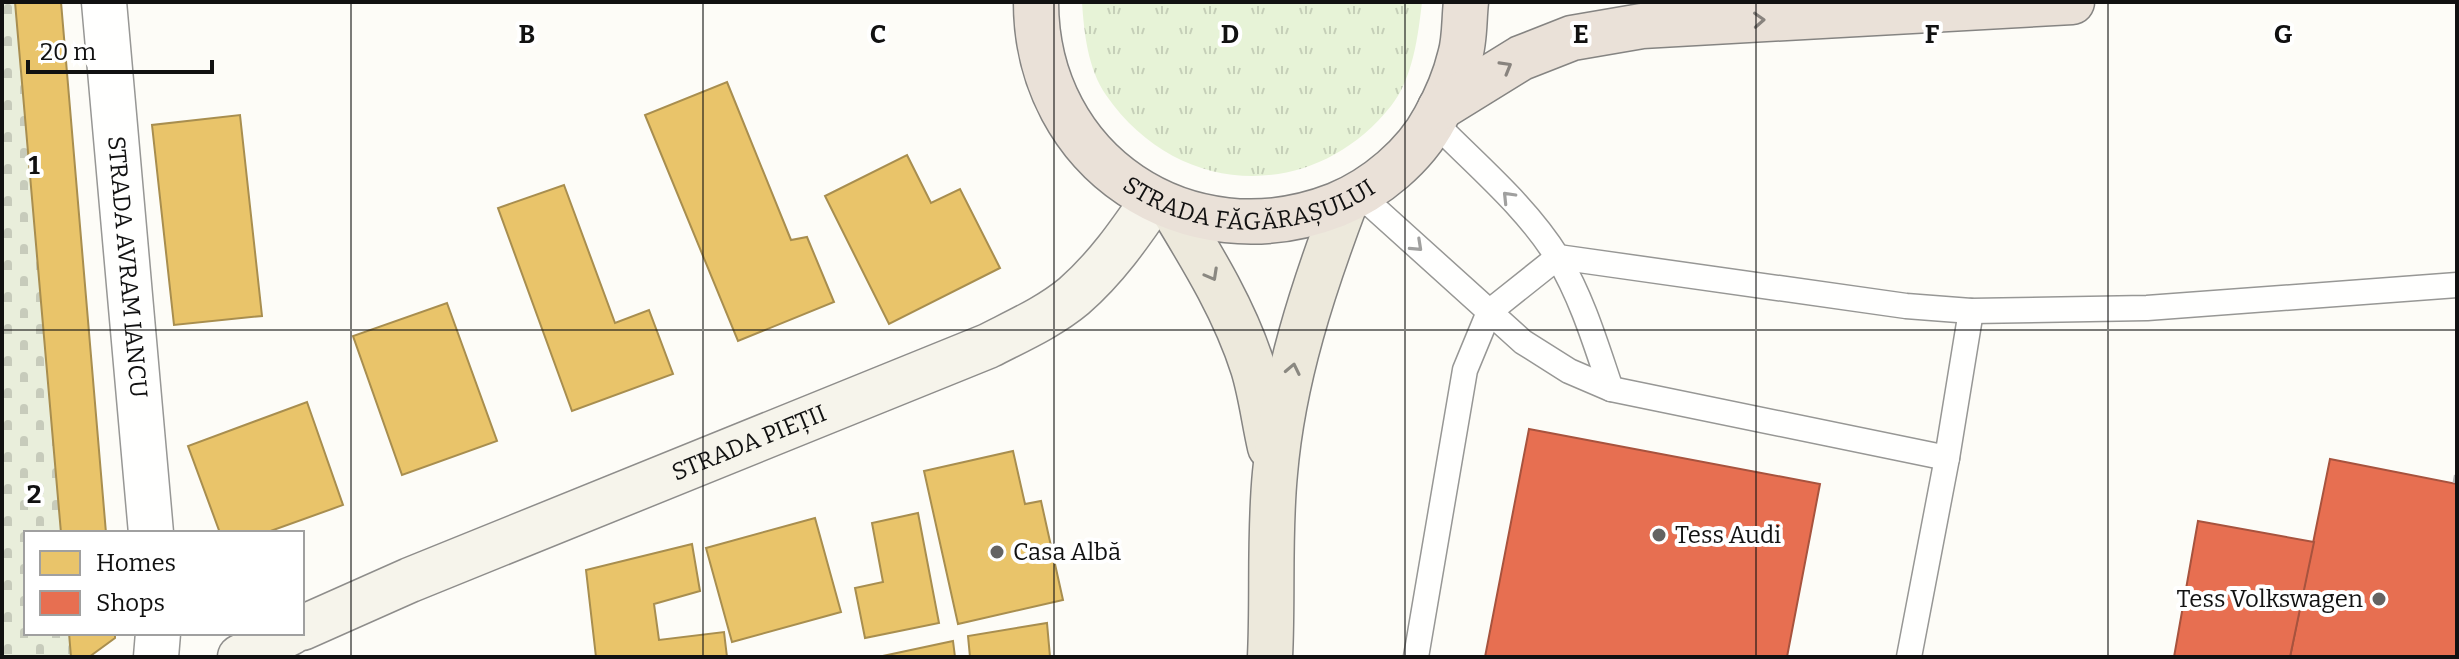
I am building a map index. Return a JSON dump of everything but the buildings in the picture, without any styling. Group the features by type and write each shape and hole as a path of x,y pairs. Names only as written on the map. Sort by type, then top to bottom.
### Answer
{"highway":[{"name":"STRADA FĂGĂRAȘULUI","path":"1036,2 1042,61 1054,96 1071,128 1094,156 1122,181 1163,204 1206,218 1242,223 1277,221 1313,214 1352,197 1388,174 1412,149 1437,115 1461,55 1466,2"},
{"path":"1437,115 1521,58 1572,38 1642,26 2072,2"}],"main road":[{"path":"1270,657 1275,473 1294,360 1316,280 1352,197"},
{"path":"1163,204 1220,290 1240,333 1254,371 1275,473"}],"street":[{"name":"STRADA AVRAM IANCU","path":"104,2 151,531"},
{"name":"STRADA PIEȚII","path":"304,627 410,580 988,346 1028,326 1071,298 1163,204"},
{"path":"156,657 158,635"},
{"path":"240,657 286,635"}],"lane":[{"path":"1437,115 1558,257 1578,297 1611,389"},
{"path":"1352,197 1523,342 1569,371 1611,389 1947,458"},
{"path":"1416,657 1465,370 1489,312 1558,257 1906,306 1971,311 2147,308 2457,285"},
{"path":"1909,657 1971,311"}],"path":[{"path":"2455,483 2457,472"}],"green space":[{"path":"2,2 61,2 106,531 24,531 24,635 115,635 115,638 89,657 2,657"},
{"path":"1082,2 1422,2 1405,83 1391,106 1359,138 1324,160 1285,173 1246,176 1207,170 1170,154 1135,129 1106,95 1095,74 1086,38"}],"place":[{"name":"Tess Audi","path":"1659,535"},
{"name":"Casa Albă","path":"997,552"},
{"name":"Tess Volkswagen","path":"2379,599"}]}
